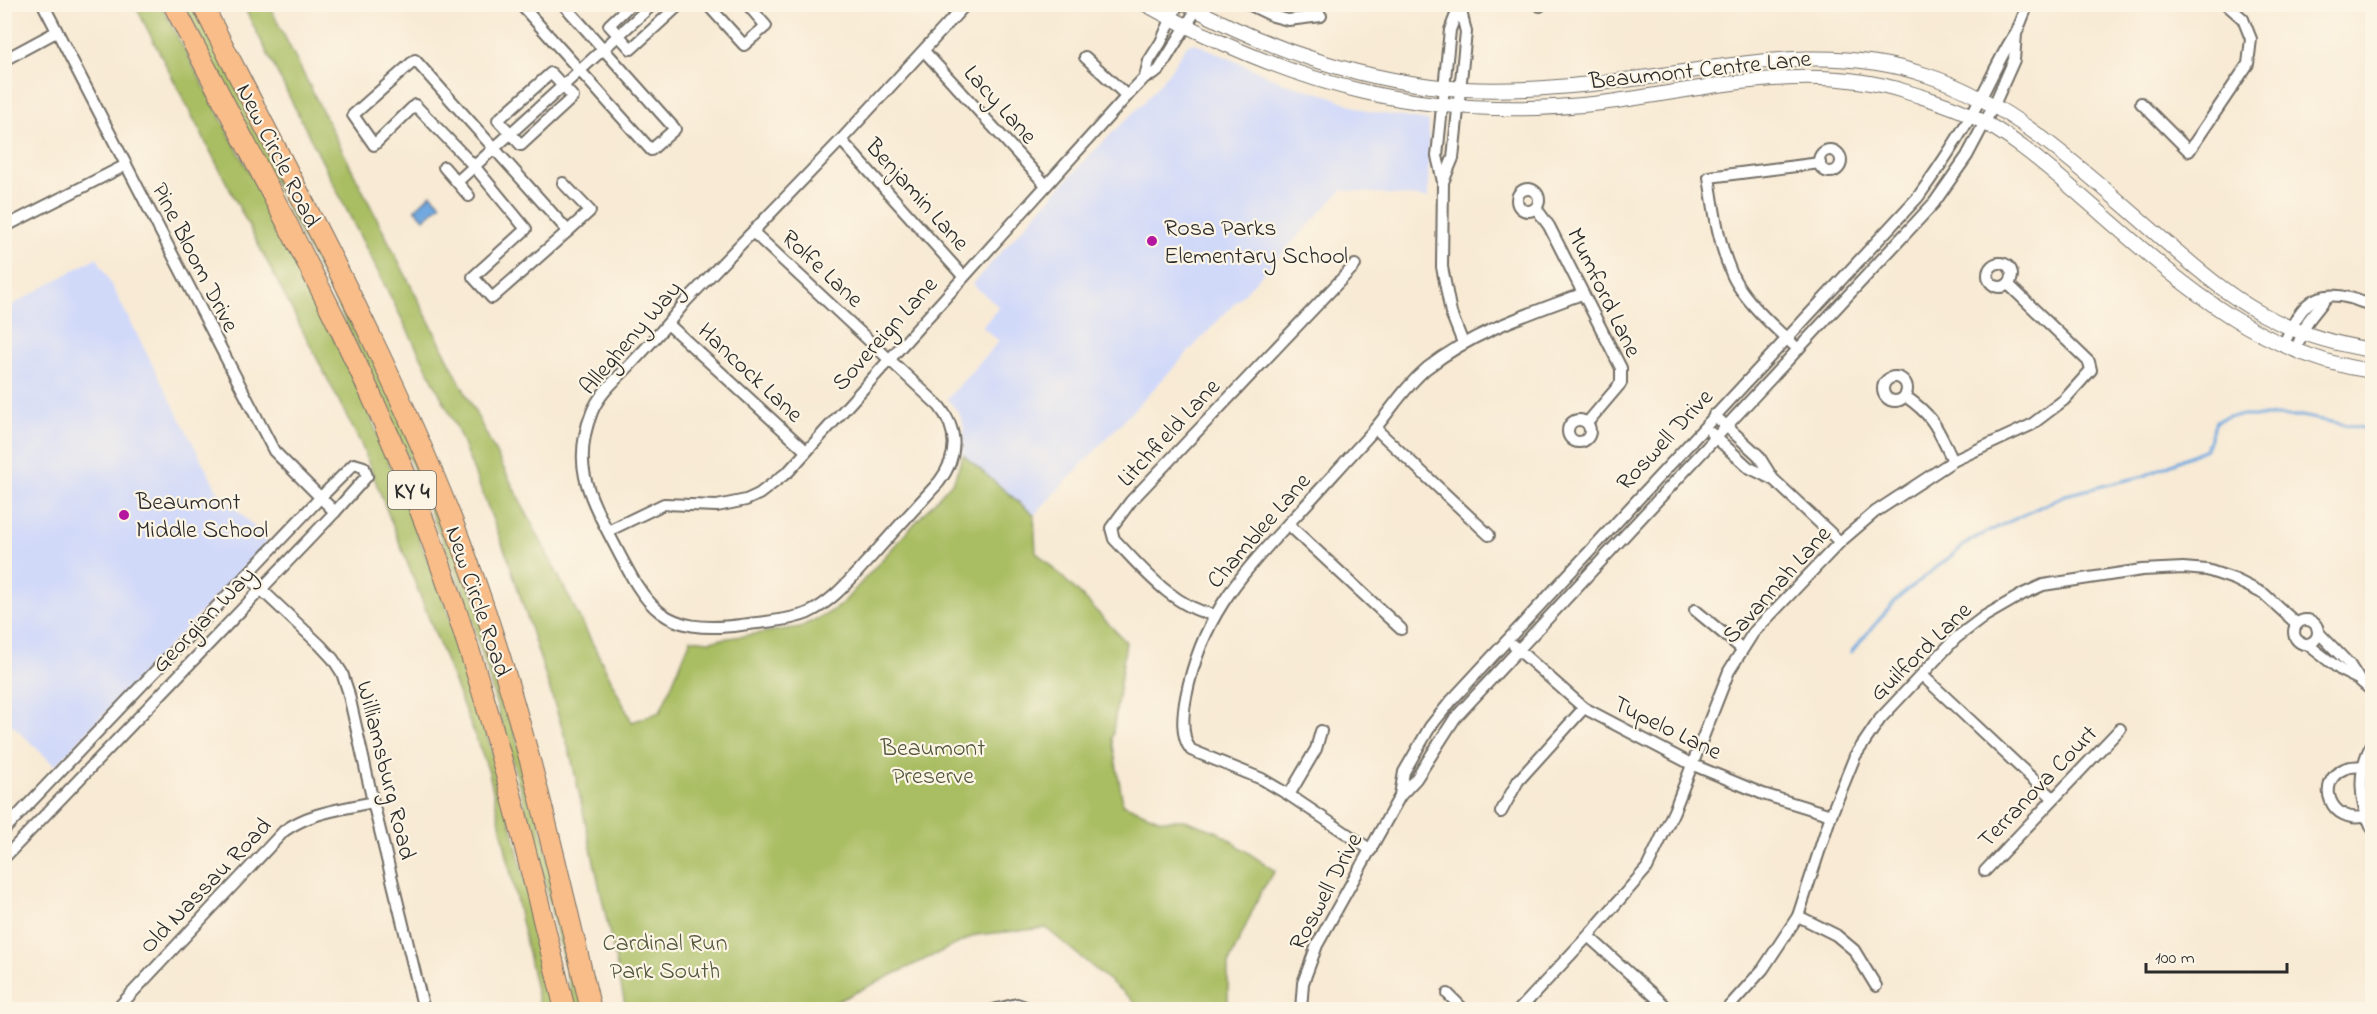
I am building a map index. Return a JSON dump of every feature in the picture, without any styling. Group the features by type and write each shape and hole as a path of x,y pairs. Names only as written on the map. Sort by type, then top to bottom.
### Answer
{"highway":[{"name":"New Circle Road","path":"173,4 353,356 421,512 452,596 500,748 565,1010"},
{"name":"New Circle Road","path":"202,4 352,297 420,444 467,559 525,744 591,1010"}],"street":[{"name":"Pine Bloom Drive","path":"43,4 274,451 335,513"},
{"path":"524,4 522,6 651,150 675,129 563,4"},
{"path":"631,4 609,25 631,49 678,6 676,4"},
{"path":"458,181 653,4"},
{"path":"707,4 744,45 766,26 747,4"},
{"name":"Allegheny Way","path":"889,359 947,416 954,442 951,463 939,482 840,590 816,609 792,617 715,628 698,628 674,622 652,607 608,531 588,490 583,458 584,435 593,411 604,393 668,324 686,301 754,233 966,4"},
{"name":"Beaumont Centre Lane","path":"1145,4 1251,57 1311,79 1377,96 1459,107 1552,107 1771,79 1813,76 1847,78 1904,91 1971,115 2026,150 2212,305 2252,331 2289,348 2326,361 2373,370"},
{"name":"Sovereign Lane","path":"1145,77 1149,61 1161,42 1178,4"},
{"path":"1248,4 1273,16 1288,20 1321,16"},
{"path":"2016,34 2028,4"},
{"path":"2141,103 2190,151 2248,64 2251,39 2243,19 2226,4"},
{"path":"1460,5 1450,30 1437,156 1443,182 1442,267 1451,313 1463,342"},
{"path":"1443,182 1454,158 1461,89 1466,32 1460,5"},
{"name":"Beaumont Centre Lane","path":"1191,7 1274,45 1318,60 1373,75 1461,89 1530,90 1572,87 1786,58 1862,60 1915,72 1994,105 2054,149 2222,289 2263,315 2331,342 2373,350"},
{"name":"Sovereign Lane","path":"608,531 664,504 717,506 746,500 774,484 789,471 1127,96 1145,77 1159,70 1186,26 1191,7"},
{"path":"4,60 56,32"},
{"name":"Roswell Drive","path":"1400,796 1404,772 1430,727 1714,415 1918,198 1949,153 1981,98 2001,55 2016,34"},
{"name":"Roswell Drive","path":"1301,1010 1303,983 1317,945 1400,796 1416,779 1455,718 1934,203 1968,156 1994,105 2014,60 2016,34"},
{"name":"Lacy Lane","path":"924,51 1046,185"},
{"path":"1085,57 1127,96"},
{"path":"563,183 590,211 568,231 492,298 473,277 526,229 474,166 415,105 374,145 353,116 416,60 568,231"},
{"path":"551,73 562,86 573,98 521,145 498,120 551,73"},
{"name":"Benjamin Lane","path":"841,140 963,276"},
{"path":"1798,349 1757,309 1732,275 1720,239 1709,177 1820,163"},
{"path":"4,227 126,165"},
{"path":"444,167 469,196"},
{"name":"Mumford Lane","path":"1536,208 1549,226 1622,374 1621,383 1587,423"},
{"name":"Rolfe Lane","path":"754,233 889,359"},
{"name":"Litchfield Lane","path":"1214,615 1194,609 1168,592 1114,539 1111,528 1131,501 1355,265"},
{"name":"Savannah Lane","path":"1519,1010 1647,868 1674,811 1729,671 1753,633 1840,542 1875,512 1953,461 2031,425 2064,400 2091,370 2089,362 2008,284"},
{"name":"Chamblee Lane","path":"1371,850 1289,795 1236,768 1195,753 1186,742 1185,713 1188,688 1198,653 1214,615 1248,566 1376,429 1404,389 1415,378 1463,342 1582,294"},
{"path":"2289,348 2297,330 2327,297 2349,298 2373,304"},
{"name":"Hancock Lane","path":"668,324 806,451"},
{"path":"1905,396 1924,410 1934,421 1953,461"},
{"path":"1714,415 1758,455 1773,479 1840,542"},
{"path":"1704,426 1748,467 1773,479"},
{"path":"1376,429 1489,535"},
{"name":"Georgian Way","path":"4,830 320,498 354,464 364,467 367,476 335,513 4,858"},
{"path":"1288,524 1401,629"},
{"name":"Guilford Lane","path":"1726,1010 1763,969 1797,916 1831,814 1855,756 1881,719 1956,638 1985,616 2043,585 2142,570 2195,569 2220,573 2264,594 2297,624"},
{"name":"Williamsburg Road","path":"246,576 320,645 342,673 420,1009"},
{"path":"1695,610 1742,649"},
{"name":"Guilford Lane","path":"2358,679 2349,664 2318,632 2316,625 2303,620 2297,624 2294,631 2296,639 2307,644 2342,671 2358,679 2373,692"},
{"path":"2307,644 2313,641 2318,632"},
{"name":"Tupelo Lane","path":"1507,640 1584,708 1691,764 1763,794 1831,814"},
{"path":"1923,676 2052,797"},
{"path":"1501,812 1518,780 1584,708"},
{"name":"Terranova Court","path":"1984,871 2052,797 2120,729"},
{"path":"1289,795 1316,749 1321,731"},
{"path":"88,744 102,756"},
{"path":"2373,744 2364,766 2361,790 2367,816 2373,828"},
{"path":"2364,766 2344,769 2335,776 2330,785 2329,797 2333,807 2350,819 2367,816"},
{"name":"Old Nassau Road","path":"116,1010 296,822 373,802"},
{"path":"1797,916 1836,935 1854,950 1876,986"},
{"path":"1588,936 1670,1010"},
{"path":"1448,994 1464,1010"},
{"path":"993,1010 1017,1004 1034,1010"}],"shaded area":[{"name":"Rosa Parks Elementary School","path":"1195,43 1282,82 1330,96 1366,111 1429,121 1428,198 1342,190 1034,515 963,455 964,427 959,413 947,399 999,341 982,327 999,307 972,284 1084,161 1144,102 1169,72 1187,45"},
{"name":"Beaumont Middle School","path":"97,257 217,490 268,541 55,766 5,718 5,311"}],"green space":[{"path":"135,5 161,5 291,251 363,398 446,606 498,770 556,1009 540,1009 489,772 361,444"},
{"path":"183,5 196,5 331,269 424,465 477,605 531,788 586,1009 575,1009 537,849 469,607 411,463 347,325"},
{"name":"Beaumont Preserve","path":"243,5 269,5 632,722 660,712 691,639 709,641 800,627 841,605 954,480 963,455 1034,515 1036,552 1126,642 1112,739 1123,804 1161,820 1185,820 1218,832 1275,871 1262,890 1228,965 1228,1009 1143,1009 1046,928 976,935 821,1009 626,1009 571,756 509,561 456,426"}],"water":[{"path":"431,194 441,204 424,219 415,209"}],"waterway":[{"path":"1851,652 1898,598 1971,540 2065,495 2144,476 2206,449 2216,421 2229,416 2301,416 2372,430"}],"place":[{"name":"Rosa Parks Elementary School","path":"1152,241"},
{"name":"Beaumont Middle School","path":"124,515"}],"park label":[{"name":"Cardinal Run Park South","path":"665,956"}]}
